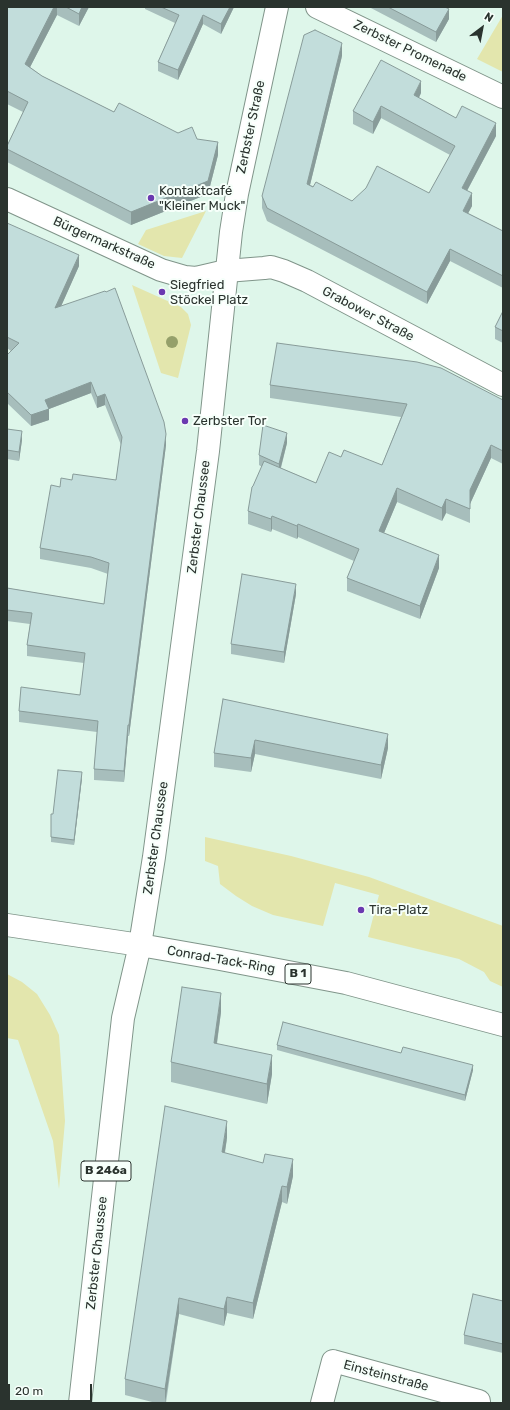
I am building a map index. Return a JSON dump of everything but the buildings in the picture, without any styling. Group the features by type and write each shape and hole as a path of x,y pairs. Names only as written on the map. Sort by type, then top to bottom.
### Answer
{"street":[{"name":"Zerbster Straße","path":"226,271 237,194 278,7"},
{"name":"Zerbster Promenade","path":"317,7 503,97"},
{"name":"Bürgermarkstraße","path":"7,199 161,270 185,277 196,278 226,271"},
{"name":"Grabower Straße","path":"226,271 272,267 284,271 306,281 503,385"},
{"name":"Zerbster Chaussee","path":"80,1403 122,1026 140,945 154,857 208,451 226,271"},
{"name":"Conrad-Tack-Ring","path":"7,925 140,945 346,983 503,1025"},
{"name":"Einsteinstraße","path":"322,1403 333,1361 479,1401 479,1403"}],"green space":[{"path":"503,15 503,72 477,59"},
{"path":"206,211 182,258 164,256 138,244 146,230"},
{"path":"132,285 181,307 188,314 191,325 178,378 161,373"},
{"name":"Tira-Platz","path":"205,837 291,856 369,877 503,926 503,987 490,981 484,972 459,959 368,937 379,895 335,883 323,926 273,915 252,906 220,884 218,866 205,861"},
{"path":"7,974 22,982 37,994 50,1015 59,1035 65,1121 59,1189 53,1141 18,1040 7,1038"}],"place":[{"name":"Kontaktcafé \"Kleiner Muck\"","path":"151,198"},
{"name":"Siegfried Stöckel Platz","path":"162,292"},
{"name":"Zerbster Tor","path":"185,421"},
{"name":"Tira-Platz","path":"361,910"}]}
